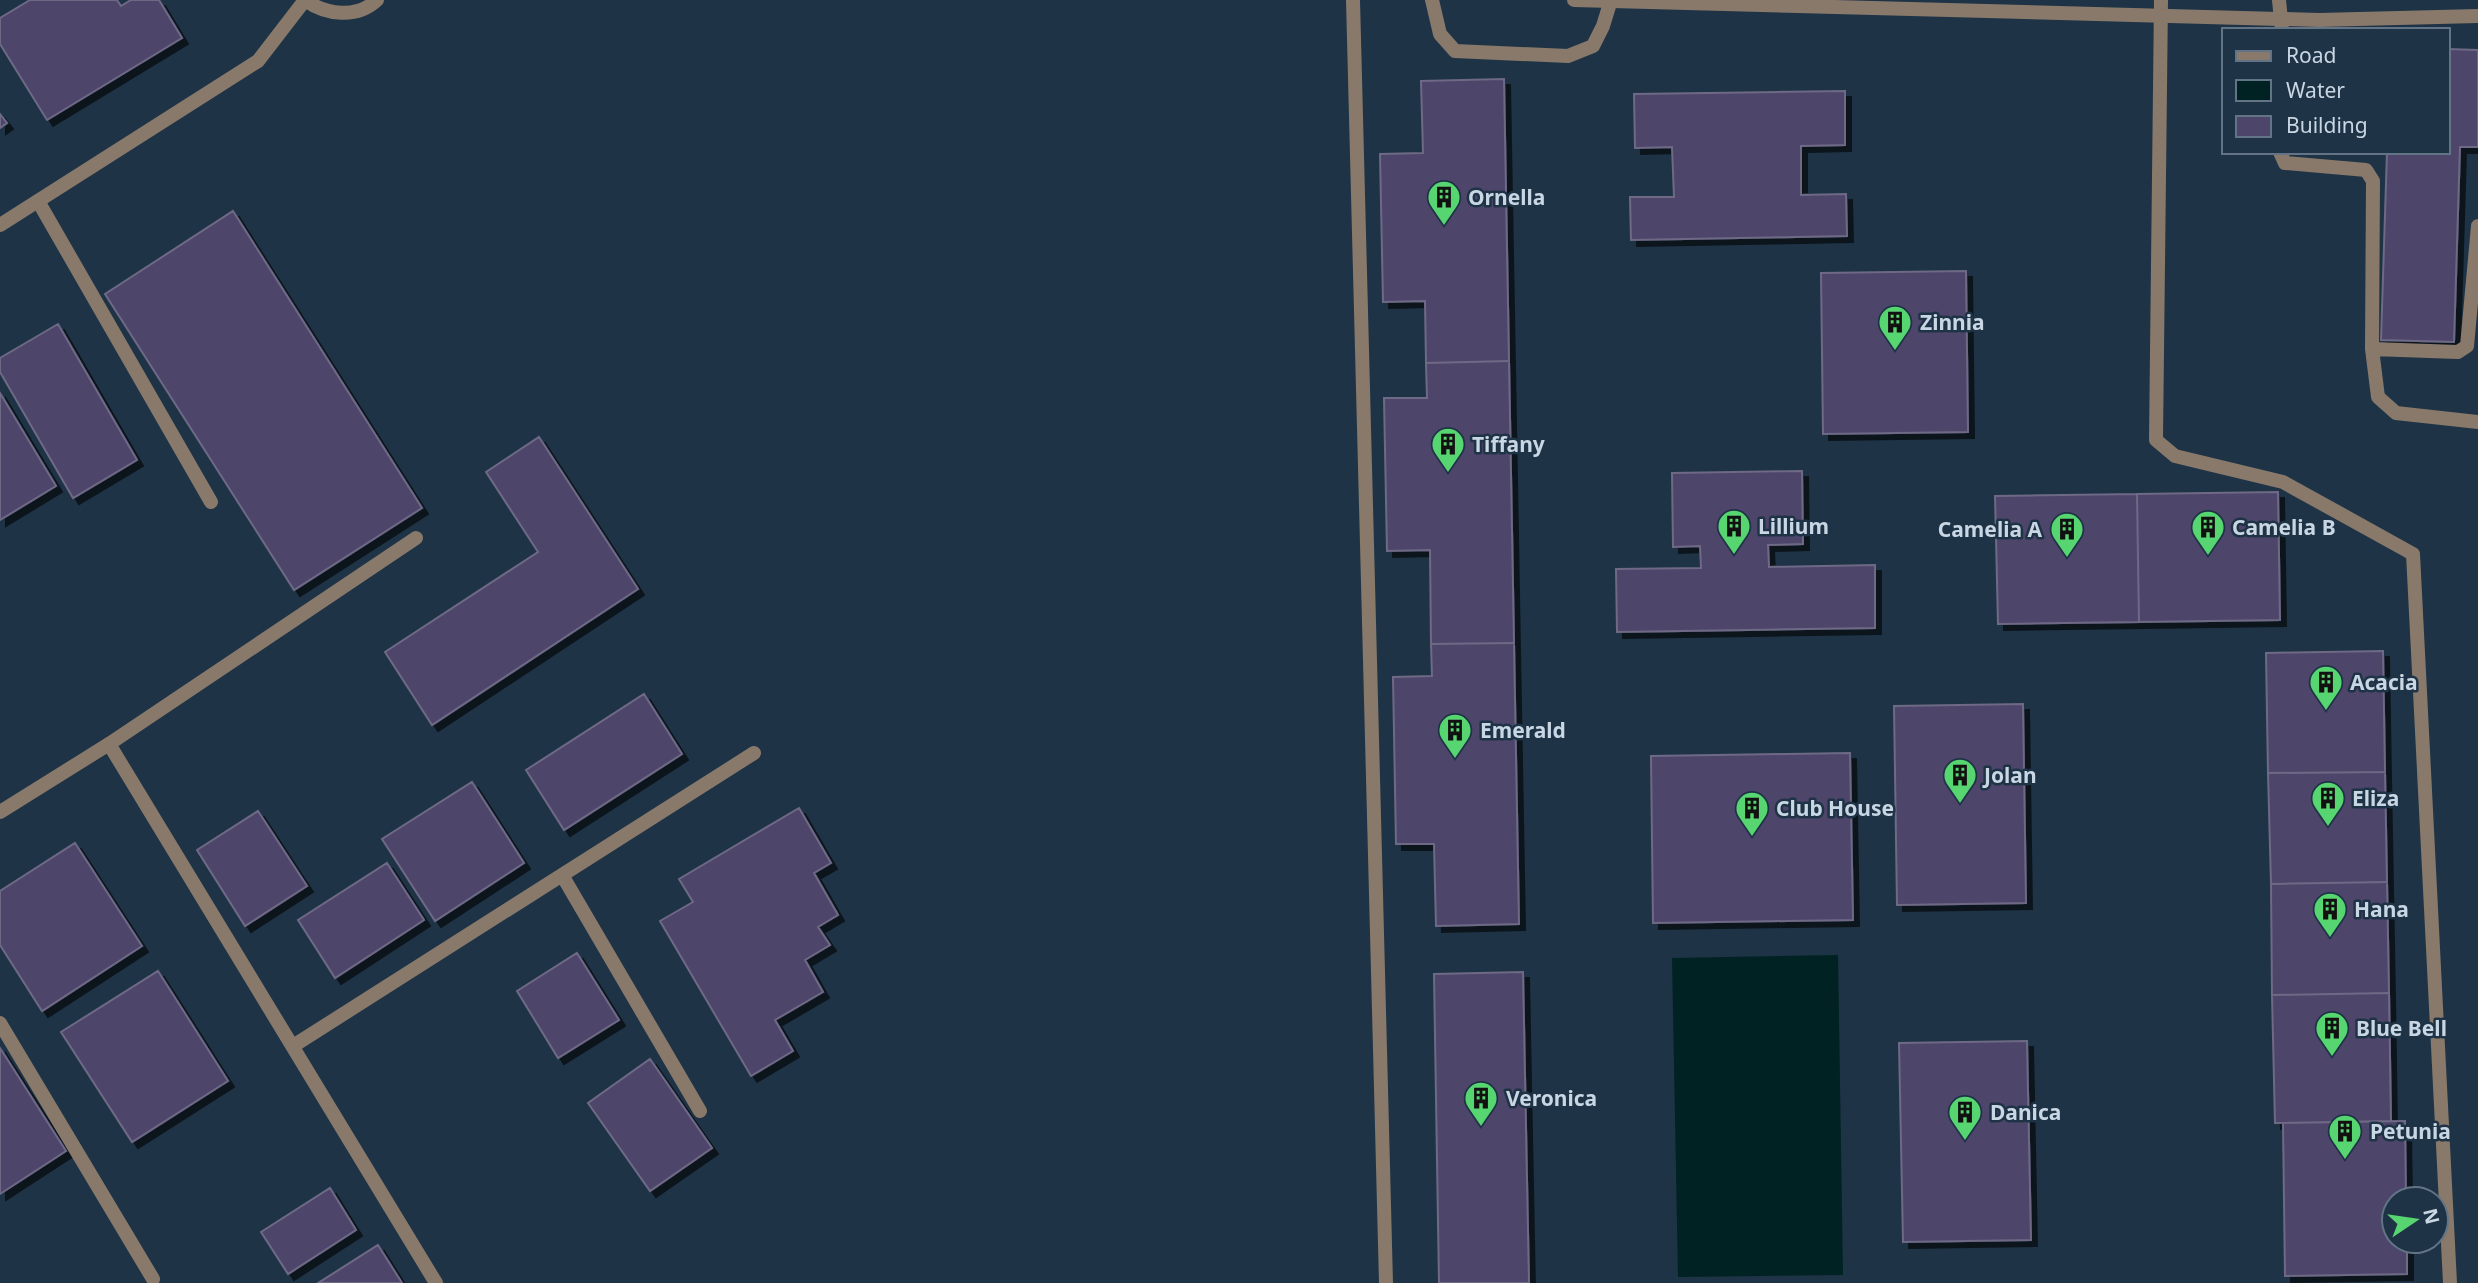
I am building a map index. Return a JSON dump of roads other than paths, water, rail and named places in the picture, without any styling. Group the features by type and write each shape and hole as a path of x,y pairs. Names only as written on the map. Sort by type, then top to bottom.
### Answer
{"street":[{"path":"0,225 258,61 305,0 327,12 350,13 372,5 377,0"},
{"path":"1353,0 1386,1283"},
{"path":"1432,0 1440,34 1455,51 1568,56 1593,46 1611,1"},
{"path":"1574,0 2161,16 2282,24 2319,20 2478,16"},
{"path":"2161,0 2155,440 2175,456 2283,482 2413,554 2450,1283"},
{"path":"2279,0 2282,24"},
{"path":"2281,154 2285,163 2366,170 2373,181 2372,349 2378,397 2396,413 2478,422"},
{"path":"38,201 211,502"},
{"path":"2372,349 2458,352 2467,346 2478,226"},
{"path":"0,811 109,744 416,538"},
{"path":"109,744 436,1283"},
{"path":"293,1046 754,752"},
{"path":"562,875 700,1111"},
{"path":"0,1023 153,1279"}],"water":[{"path":"1838,955 1843,1275 1678,1277 1672,958"}],"place":[{"name":"Ornella","path":"1444,227"},
{"name":"Zinnia","path":"1895,352"},
{"name":"Tiffany","path":"1448,474"},
{"name":"Lillium","path":"1734,556"},
{"name":"Camelia B","path":"2208,557"},
{"name":"Camelia A","path":"2067,559"},
{"name":"Acacia","path":"2326,712"},
{"name":"Emerald","path":"1455,760"},
{"name":"Jolan","path":"1960,805"},
{"name":"Eliza","path":"2328,828"},
{"name":"Club House","path":"1752,838"},
{"name":"Hana","path":"2330,939"},
{"name":"Blue Bell","path":"2332,1058"},
{"name":"Veronica","path":"1481,1128"},
{"name":"Danica","path":"1965,1142"},
{"name":"Petunia","path":"2345,1161"}]}
